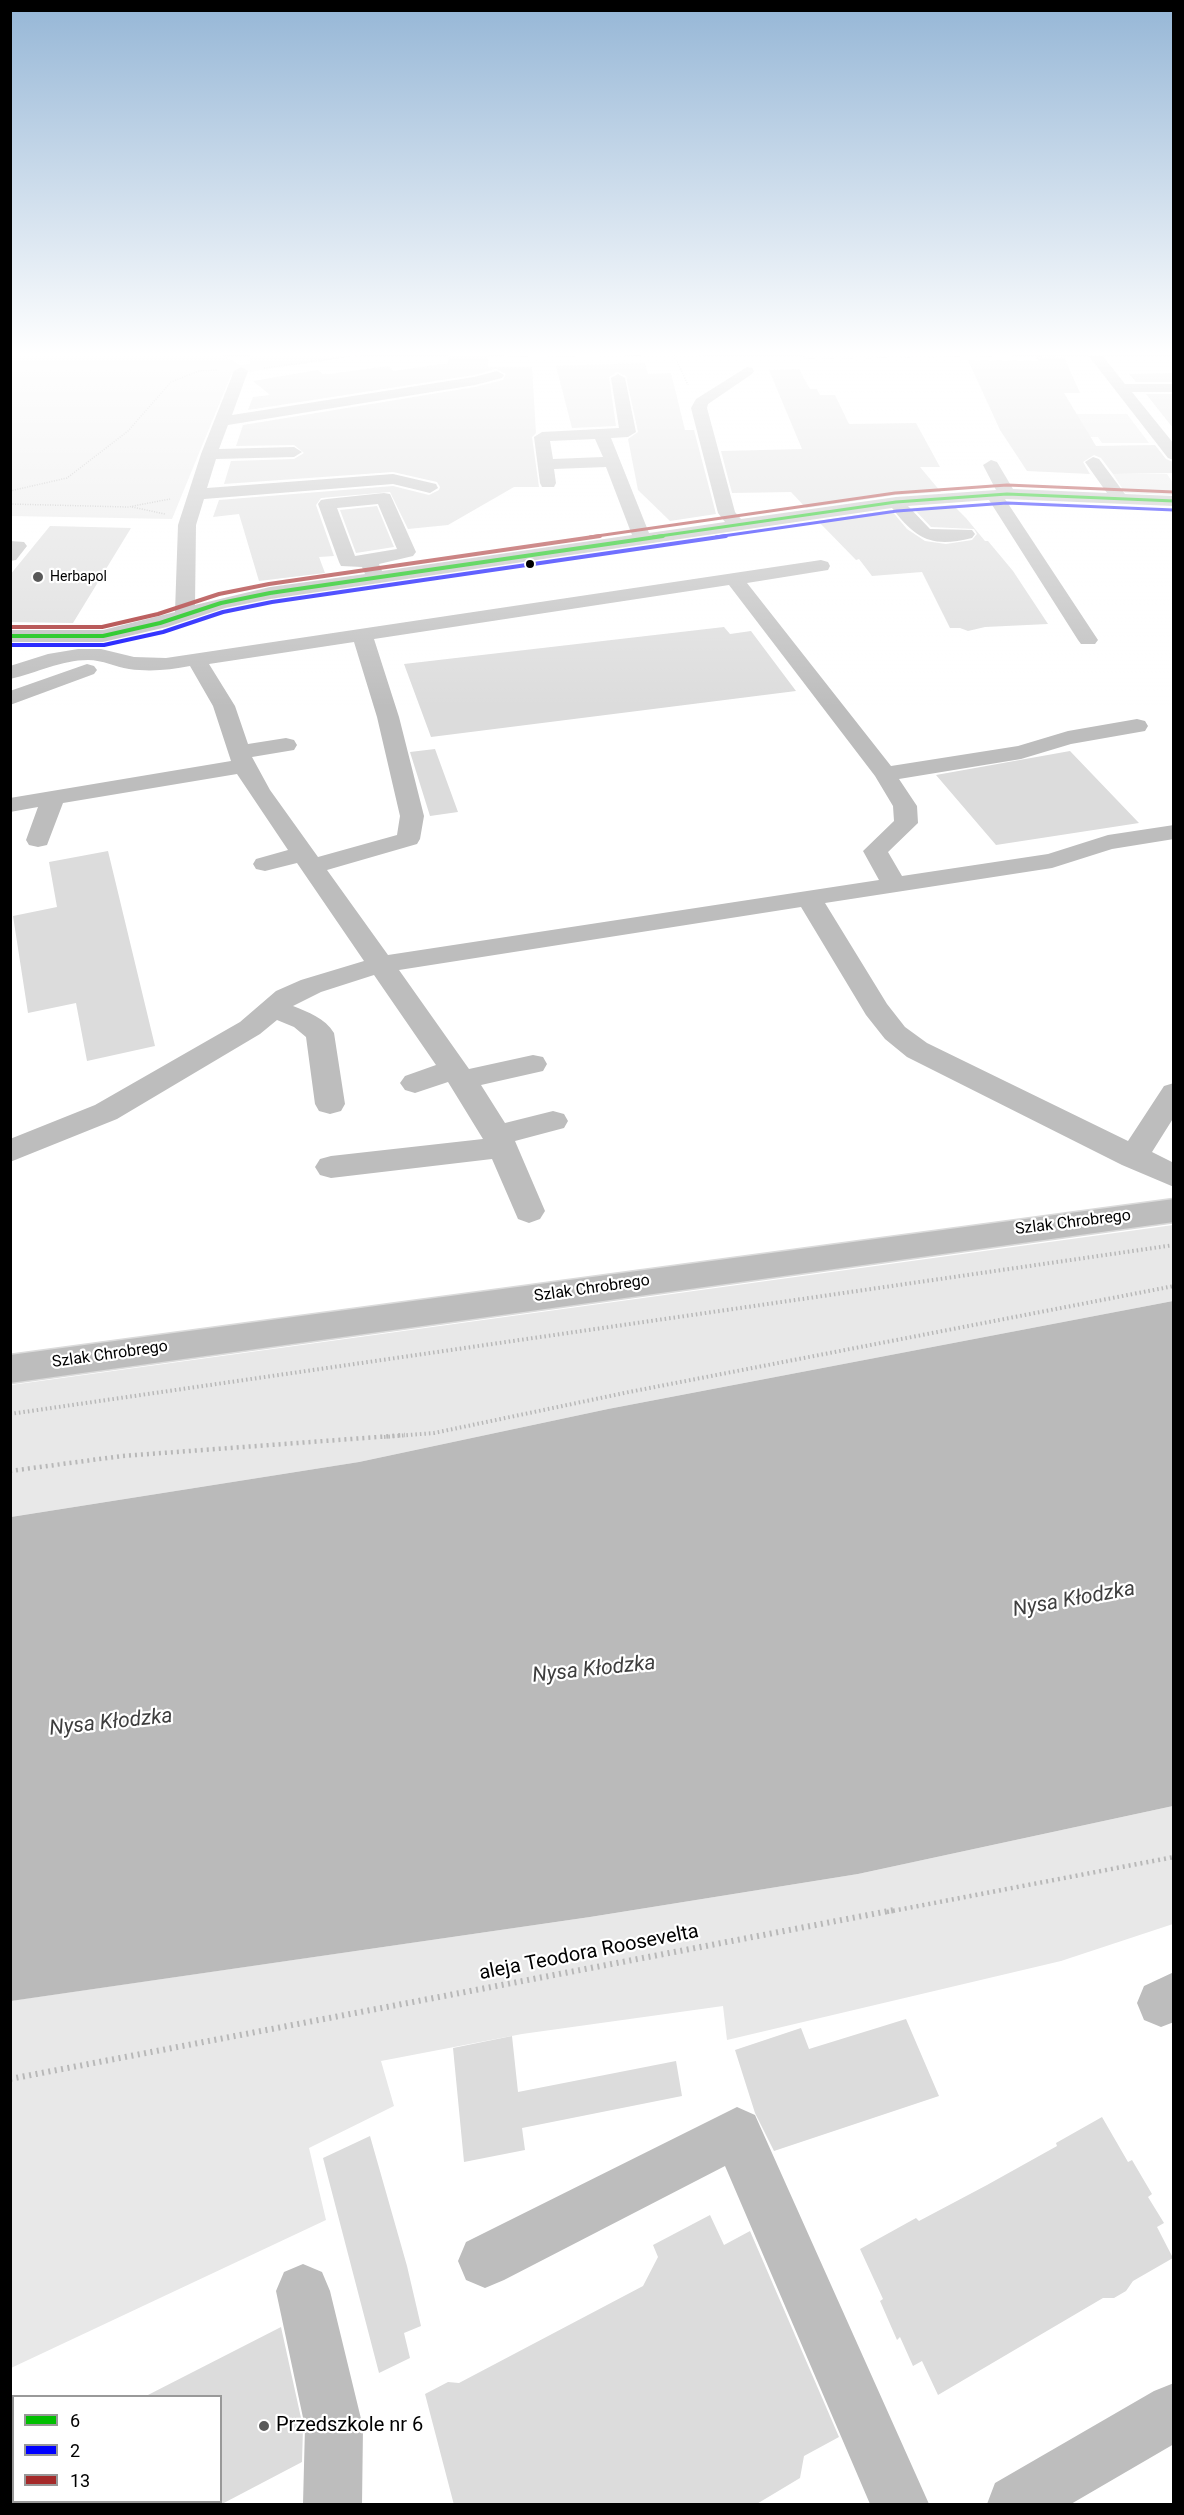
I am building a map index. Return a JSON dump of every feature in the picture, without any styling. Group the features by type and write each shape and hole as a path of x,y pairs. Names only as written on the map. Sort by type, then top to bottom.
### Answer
{"street":[{"path":"185,615 188,520 203,472"},
{"path":"547,472 548,483"},
{"path":"615,472 642,538"},
{"path":"716,472 727,513 736,524"},
{"path":"993,472 1000,495 1088,640"},
{"path":"1100,472 1119,498"},
{"path":"197,494 393,479 430,488"},
{"path":"646,495 644,505 669,534"},
{"path":"10,636 103,636 137,629 222,603 372,569 642,538 896,502 1000,495 1173,501"},
{"path":"384,498 407,552 372,569 348,562 327,504 384,498"},
{"path":"896,502 919,532 936,536 966,534"},
{"path":"10,546 18,546 10,556"},
{"path":"10,699 83,671 124,662 166,664 197,660 363,637 822,566"},
{"path":"734,579 885,774 905,806 906,823 875,851 894,885"},
{"path":"265,864 306,860 408,839 412,816 388,717 363,637"},
{"path":"10,673 65,656 105,655 124,662"},
{"path":"197,660 224,706 242,759 306,860 458,1074 499,1141 529,1211"},
{"path":"885,774 1021,752 1068,738 1137,726"},
{"path":"10,806 242,759 286,745"},
{"path":"38,840 53,799"},
{"path":"10,1151 106,1112 250,1028 286,997 310,986 379,965 1052,861 1108,842 1173,832"},
{"path":"809,898 876,1009 895,1033 917,1050 1173,1176"},
{"path":"273,1008 304,1021 320,1033 330,1104"},
{"path":"415,1083 458,1074 533,1064"},
{"path":"1132,1157 1173,1093"},
{"path":"331,1167 499,1141 553,1120"},
{"name":"Szlak Chrobrego","path":"10,1368 1173,1210"},
{"path":"485,2261 737,2133 900,2505"},
{"path":"303,2291 334,2427 333,2505"},
{"path":"1016,2505 1173,2411"}],"path":[{"path":"10,491 67,478 74,472"},
{"path":"128,507 197,494"},
{"path":"10,504 128,507 149,509 188,520"},
{"path":"10,1414 1173,1245"},
{"path":"10,1471 122,1456 434,1433 629,1392 1173,1286"},
{"name":"aleja Teodora Roosevelta","path":"10,2079 1173,1857"}],"shaded area":[{"path":"11,472 191,472 172,519 11,516"},
{"path":"1113,474 1167,474 1173,483 1173,495 1125,493"},
{"path":"1173,1225 1173,1301 608,1409 359,1462 11,1517 11,1385"},
{"path":"1173,1806 1173,1924 1061,1961 727,2040 723,2006 522,2034 381,2061 394,2106 309,2148 326,2220 11,2368 10,2001 590,1917 858,1874"}],"water":[{"name":"Nysa Kłodzka","path":"1173,1301 1173,1806 858,1874 590,1917 11,2001 11,1517 359,1462 608,1409"}],"building":[{"path":"228,472 388,472 224,484"},
{"path":"395,472 537,472 539,487 514,487 448,525 408,529 390,492 321,498 316,505 334,556 319,557 325,573 259,581 239,514 213,517 219,500 393,486 429,495 439,490 437,482"},
{"path":"635,472 705,472 716,514 670,521 638,490"},
{"path":"727,472 925,472 941,492 896,495 806,508 791,492 732,493"},
{"path":"1056,472 1089,472 1090,474"},
{"path":"1112,472 1173,472 1173,473"},
{"path":"953,505 1013,571 1048,624 985,627 968,631 950,628 922,572 872,576 859,559 856,560 818,521 891,510 907,529 925,541 946,544 972,540 977,534 974,529 931,527 913,508"},
{"path":"377,506 394,547 356,553 340,510"},
{"path":"50,526 131,528 73,623 10,622 10,575"},
{"path":"724,627 730,634 751,631 796,691 431,737 404,664"},
{"path":"435,749 458,812 430,816 410,752"},
{"path":"1070,751 1139,823 996,845 936,775"},
{"path":"108,851 155,1046 87,1061 76,1003 28,1013 13,916 57,907 49,862"},
{"path":"906,2019 939,2096 774,2151 755,2113 735,2050 801,2028 809,2049"},
{"path":"512,2036 518,2092 676,2061 682,2096 522,2128 525,2150 464,2162 453,2048"},
{"path":"1102,2117 1128,2162 1132,2160 1152,2194 1148,2197 1164,2223 1157,2227 1173,2258 1133,2281 1126,2291 1114,2298 1103,2298 938,2395 922,2361 913,2366 900,2337 897,2340 880,2301 883,2299 860,2249 916,2218 919,2221 987,2185 1057,2146 1056,2143"},
{"path":"370,2136 407,2266 421,2326 404,2333 410,2358 379,2373 323,2158"},
{"path":"710,2215 724,2245 750,2231 839,2437 804,2456 800,2478 755,2505 454,2505 425,2394 448,2382 459,2383 643,2286 658,2257 653,2245"},
{"name":"Przedszkole nr 6","path":"281,2327 303,2427 302,2462 220,2505 222,2503 222,2395 148,2395"}],"transit line":[{"name":"13","path":"10,627 102,627 158,614 219,594 269,584 895,493 1007,485 1174,492"},
{"name":"6","path":"10,636 103,636 160,623 221,603 270,593 896,502 1007,494 1174,501"},
{"name":"2","path":"10,645 104,645 163,632 223,612 272,602 897,511 1007,503 1174,510"}],"place":[{"name":"Herbapol","path":"38,577"},
{"name":"Przedszkole nr 6","path":"264,2426"}]}
